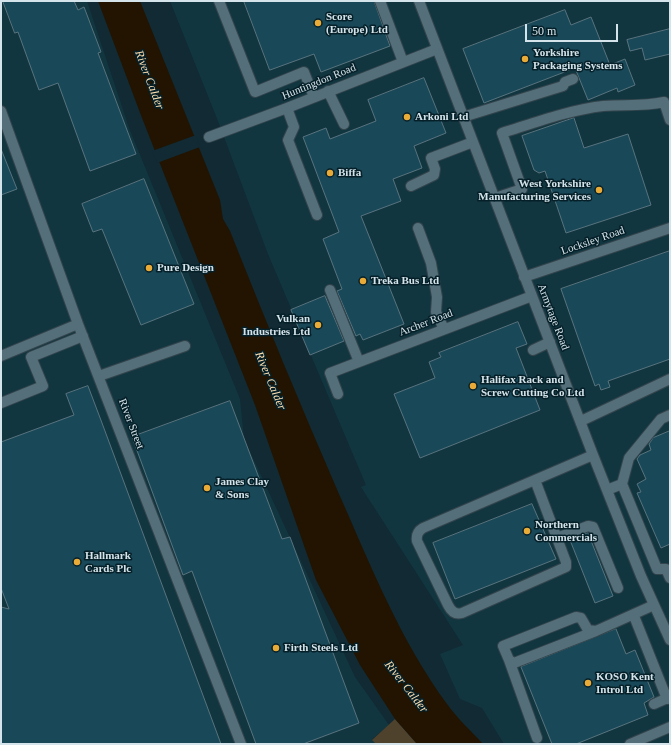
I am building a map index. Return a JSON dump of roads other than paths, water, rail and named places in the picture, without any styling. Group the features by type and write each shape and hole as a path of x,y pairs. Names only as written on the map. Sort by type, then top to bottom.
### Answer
{"street":[{"path":"219,1 255,92 304,72 314,97"},
{"path":"380,1 403,62"},
{"name":"Armytage Road","path":"419,1 524,277 581,421 593,456 641,576 670,640"},
{"name":"Huntingdon Road","path":"209,136 287,108 437,49"},
{"path":"464,117 563,86 565,82 573,79"},
{"path":"328,91 344,124"},
{"path":"495,198 522,189 502,133 570,113 603,106 647,106 664,102 670,120"},
{"path":"287,108 294,127 288,140 317,215"},
{"name":"River Street","path":"1,112 78,324 241,744"},
{"path":"411,186 434,174 435,170 431,158 473,142"},
{"path":"418,228 431,263 437,297 436,312 444,329"},
{"name":"Locksley Road","path":"524,277 670,228"},
{"path":"330,290 359,362"},
{"name":"Archer Road","path":"338,394 330,373 532,296"},
{"path":"1,356 78,324"},
{"path":"1,403 43,386 31,357 83,336"},
{"path":"533,350 550,342"},
{"path":"99,376 185,346"},
{"path":"581,421 670,379"},
{"path":"657,568 622,484 629,458 661,419 670,415"},
{"path":"535,480 566,562 564,569 458,614 450,609 417,541 418,533 423,528 535,480 593,456"},
{"path":"607,490 622,484"},
{"path":"557,538 588,526 593,527 618,588"},
{"path":"641,576 657,568 666,569 670,578"},
{"path":"509,660 514,663 634,616 654,605"},
{"path":"634,616 668,698 654,704"},
{"path":"537,738 503,646 576,617 581,618 588,630 596,631"},
{"path":"630,744 670,727"}],"water":[{"name":"River Calder","path":"98,1 140,1 220,200 223,219 230,231 297,396 387,602 430,680 451,709 483,744 417,744 395,719 360,665 316,580 255,405 142,118"}],"place":[{"name":"Score (Europe) Ltd","path":"318,23"},
{"name":"Yorkshire Packaging Systems","path":"525,59"},
{"name":"Arkoni Ltd","path":"407,117"},
{"name":"Biffa","path":"330,173"},
{"name":"West Yorkshire Manufacturing Services","path":"599,190"},
{"name":"Pure Design","path":"149,268"},
{"name":"Treka Bus Ltd","path":"363,281"},
{"name":"Vulkan Industries Ltd","path":"318,325"},
{"name":"Halifax Rack and Screw Cutting Co Ltd","path":"473,386"},
{"name":"James Clay & Sons","path":"207,488"},
{"name":"Northern Commercials","path":"527,531"},
{"name":"Hallmark Cards Plc","path":"77,562"},
{"name":"Firth Steels Ltd","path":"276,648"},
{"name":"KOSO Kent Introl Ltd","path":"588,683"}]}
